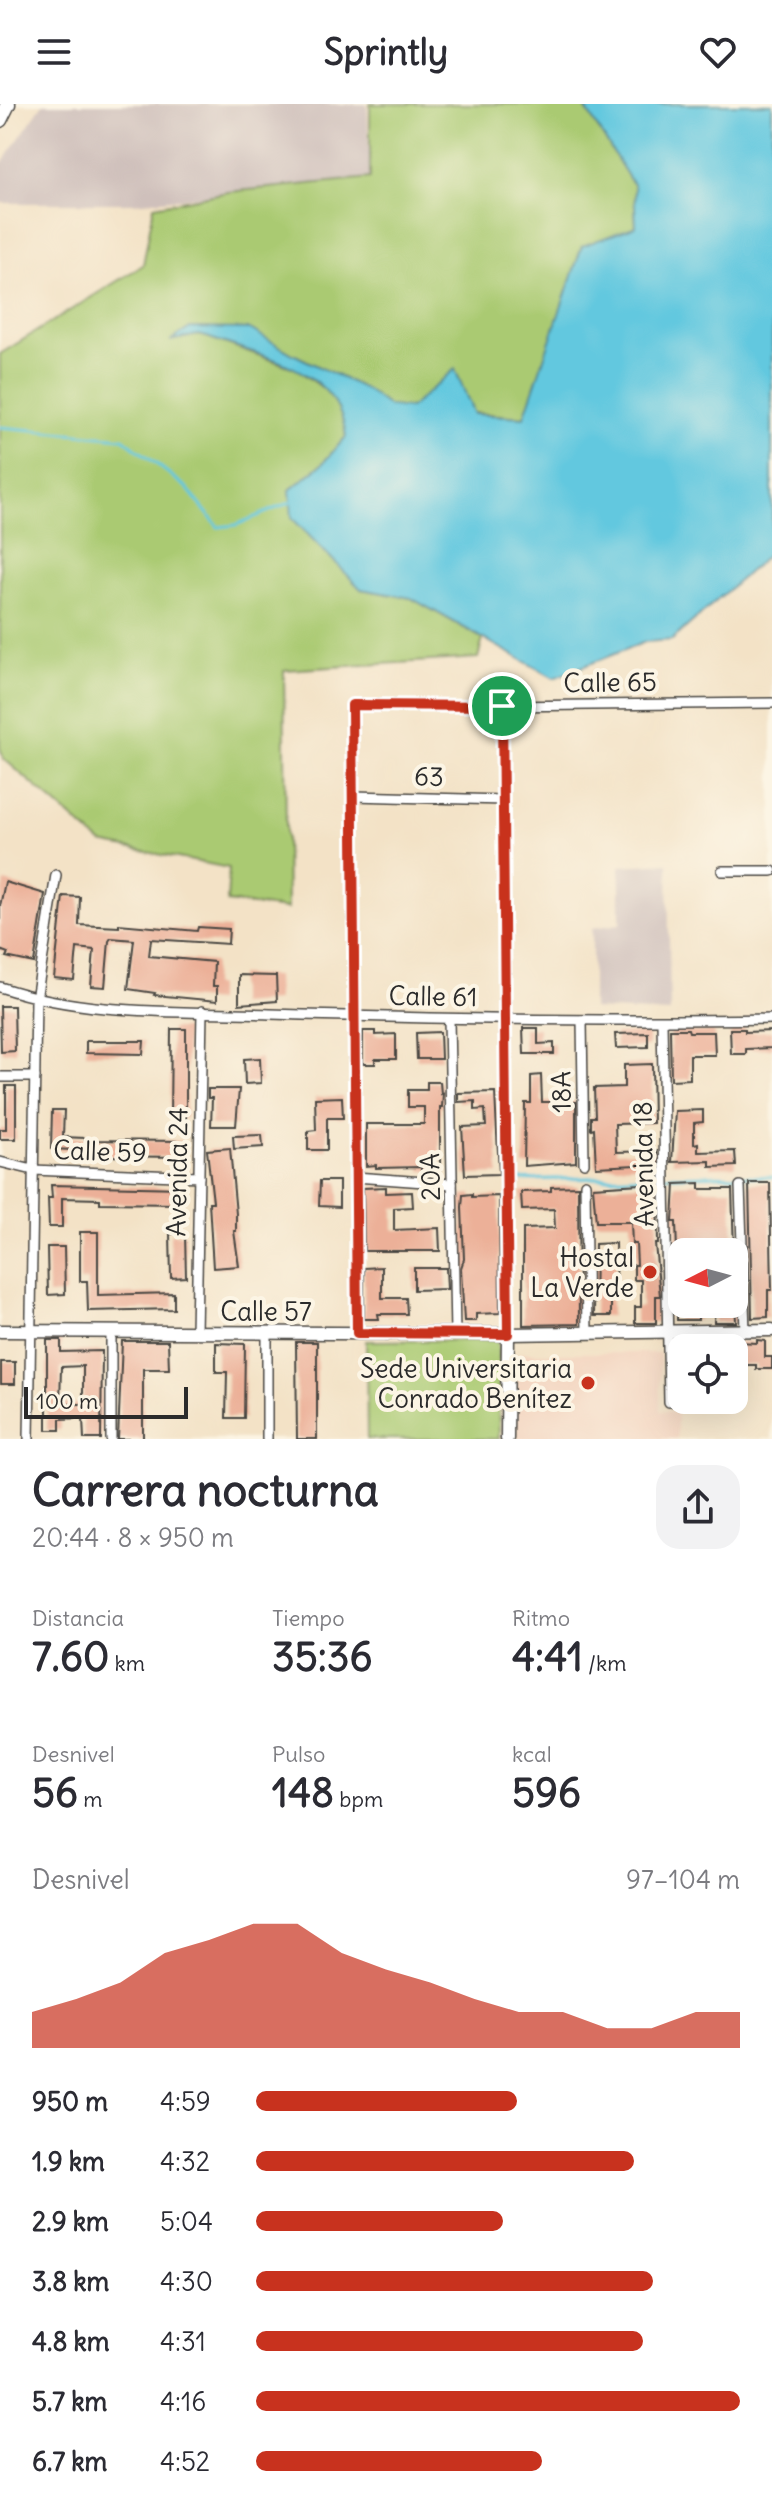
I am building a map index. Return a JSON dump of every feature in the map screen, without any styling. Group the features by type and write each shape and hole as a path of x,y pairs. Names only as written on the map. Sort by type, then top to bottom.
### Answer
{"main road":[{"path":"0,120 8,104"}],"street":[{"name":"Calle 65","path":"353,796 352,705 772,703"},
{"path":"502,706 507,1439"},
{"path":"353,796 357,1333"},
{"name":"63","path":"353,796 503,800"},
{"path":"722,871 772,871"},
{"path":"29,1439 36,999 56,875"},
{"name":"Calle 61","path":"0,987 36,999 113,1009 449,1019 772,1019"},
{"name":"Avenida 24","path":"196,1332 202,1011"},
{"name":"20A","path":"449,1019 455,1334"},
{"name":"18A","path":"582,1020 584,1163"},
{"name":"Avenida 18","path":"662,1021 668,1332"},
{"path":"0,1077 35,1077"},
{"name":"Calle 59","path":"0,1162 33,1170 199,1177"},
{"path":"355,1177 452,1184"},
{"path":"585,1184 587,1333"},
{"path":"740,1186 745,1331"},
{"name":"Calle 57","path":"0,1331 508,1334 772,1330"},
{"path":"111,1332 111,1439"},
{"path":"267,1333 267,1439"}],"shaded area":[{"path":"43,104 367,104 370,178 134,203 0,203 0,166"},
{"path":"668,863 670,1013 592,1009 592,928 620,924 620,866"},
{"name":"Sede Universitaria Conrado Benítez","path":"517,1353 660,1353 660,1411 677,1414 677,1439 517,1439"}],"green space":[{"path":"370,104 583,104 634,186 636,226 546,355 524,417 388,406 367,390 250,330 190,328 173,340 198,335 207,337 297,369 332,395 344,416 346,437 322,464 290,490 361,589 411,598 483,639 478,658 284,670 287,909 227,902 229,868 101,843 4,759 0,748 0,354 143,265 154,206 228,192 370,178"},
{"path":"498,1340 499,1439 367,1439 366,1341"}],"water":[{"path":"583,104 772,104 772,551 672,640 645,642 554,678 411,598 361,589 292,518 290,490 322,464 346,437 340,413 329,395 313,380 273,359 207,337 198,335 170,341 190,328 250,329 367,390 388,406 410,408 455,369 474,414 524,417 582,246 636,226 634,186"}],"building":[{"path":"5,882 45,894 34,963 6,957 8,953 0,950 0,906"},
{"path":"63,896 80,897 79,925 119,927 119,924 197,931 198,927 229,929 228,944 151,939 149,956 214,962 213,986 217,986 217,1001 154,995 128,989 134,940 111,938 109,941 105,987 91,986 94,950 77,948 74,980 54,978"},
{"path":"239,975 276,976 277,1001 239,1004"},
{"path":"0,1006 14,1006 15,1051 1,1052"},
{"path":"523,1028 538,1028 538,1044 554,1043 554,1054 524,1054"},
{"path":"171,1029 186,1029 186,1118 170,1118"},
{"path":"670,1029 714,1032 715,1055 690,1055 690,1079 671,1080"},
{"path":"730,1029 772,1031 772,1048 746,1049 746,1054 731,1054"},
{"path":"363,1031 375,1031 375,1035 396,1034 396,1059 375,1059 375,1064 363,1064"},
{"path":"440,1032 441,1059 417,1059 416,1033"},
{"path":"648,1033 648,1047 616,1048 615,1034"},
{"path":"86,1041 144,1041 143,1054 86,1053"},
{"path":"260,1058 261,1083 245,1084 244,1059"},
{"path":"652,1064 653,1123 615,1124 616,1152 657,1151 657,1164 596,1167 594,1128 591,1129 591,1117 595,1117 594,1088 624,1087 624,1065"},
{"path":"541,1075 542,1102 576,1102 576,1162 524,1166 525,1103 531,1103 531,1076"},
{"path":"427,1082 440,1082 443,1093 440,1107 440,1171 421,1171 421,1167 366,1166 366,1124 424,1124 424,1107 408,1107 408,1090 427,1090"},
{"path":"6,1086 16,1086 16,1139 0,1139 0,1129 6,1129"},
{"path":"208,1089 239,1089 236,1126 211,1126 212,1098 208,1098"},
{"path":"495,1092 499,1174 465,1175 462,1127 486,1126 485,1109 475,1110 475,1101 458,1102 458,1093"},
{"path":"342,1097 343,1118 327,1118 327,1150 308,1150 308,1131 316,1130 315,1098"},
{"path":"52,1110 64,1110 63,1137 183,1141 183,1157 98,1156 98,1151 51,1149"},
{"path":"703,1110 703,1122 694,1123 694,1144 698,1143 698,1152 735,1151 736,1166 710,1167 710,1161 672,1162 675,1111"},
{"path":"262,1135 263,1147 234,1149 233,1136"},
{"path":"230,1148 239,1266 213,1268 209,1202 213,1202 207,1150"},
{"path":"320,1181 339,1181 339,1207 319,1206"},
{"path":"657,1183 658,1244 655,1244 660,1296 656,1296 656,1323 635,1323 635,1307 641,1307 641,1280 634,1280 636,1244 632,1244 631,1222 596,1222 593,1187"},
{"path":"700,1183 700,1189 732,1189 734,1238 677,1238 676,1222 673,1222 675,1184"},
{"path":"749,1183 770,1183 772,1290 768,1290 768,1317 752,1318"},
{"path":"51,1185 182,1188 182,1204 100,1203 100,1199 62,1198 62,1227 49,1227"},
{"path":"578,1186 579,1324 523,1325 523,1229 555,1228 554,1209 522,1210 521,1192"},
{"path":"386,1187 386,1193 412,1192 413,1207 394,1208 394,1230 439,1228 440,1251 364,1251 363,1188"},
{"path":"472,1194 472,1197 499,1196 500,1313 476,1314 476,1321 464,1321 462,1207 463,1195"},
{"path":"80,1232 98,1232 98,1295 174,1293 174,1309 88,1311 87,1281 80,1281"},
{"path":"170,1234 185,1234 186,1277 171,1278"},
{"path":"615,1243 616,1296 611,1296 611,1316 594,1316 595,1244"},
{"path":"47,1247 64,1247 65,1294 48,1295"},
{"path":"382,1267 382,1298 406,1298 407,1314 378,1314 379,1319 364,1319 364,1268"},
{"path":"414,1268 446,1268 447,1289 414,1290"},
{"path":"677,1318 698,1318 698,1320"},
{"path":"714,1318 736,1318 736,1322 714,1322"},
{"path":"47,1340 61,1340 61,1352 102,1351 101,1439 84,1439 83,1418 60,1419 60,1430 47,1430","holes":["83,1366 83,1404 60,1404 61,1367"]},
{"path":"757,1340 765,1341 765,1357 772,1357 772,1369 756,1369 756,1365 748,1365 748,1343 757,1343"},
{"path":"122,1341 168,1341 169,1369 143,1369 143,1439 118,1439"},
{"path":"296,1342 317,1342 317,1439 297,1439"},
{"path":"216,1343 245,1344 244,1418 226,1418 227,1372 216,1372"},
{"path":"1,1362 15,1362 15,1384 1,1384"}],"waterway":[{"path":"0,427 123,438 187,488 218,527 236,525 291,502"},
{"path":"517,1180 708,1175 772,1177"}],"place":[{"name":"Hostal La Verde","path":"650,1272"},
{"name":"Sede Universitaria Conrado Benítez","path":"588,1383"}],"route":[{"path":"352,705 502,706 508,1334 357,1333 352,705"}]}
